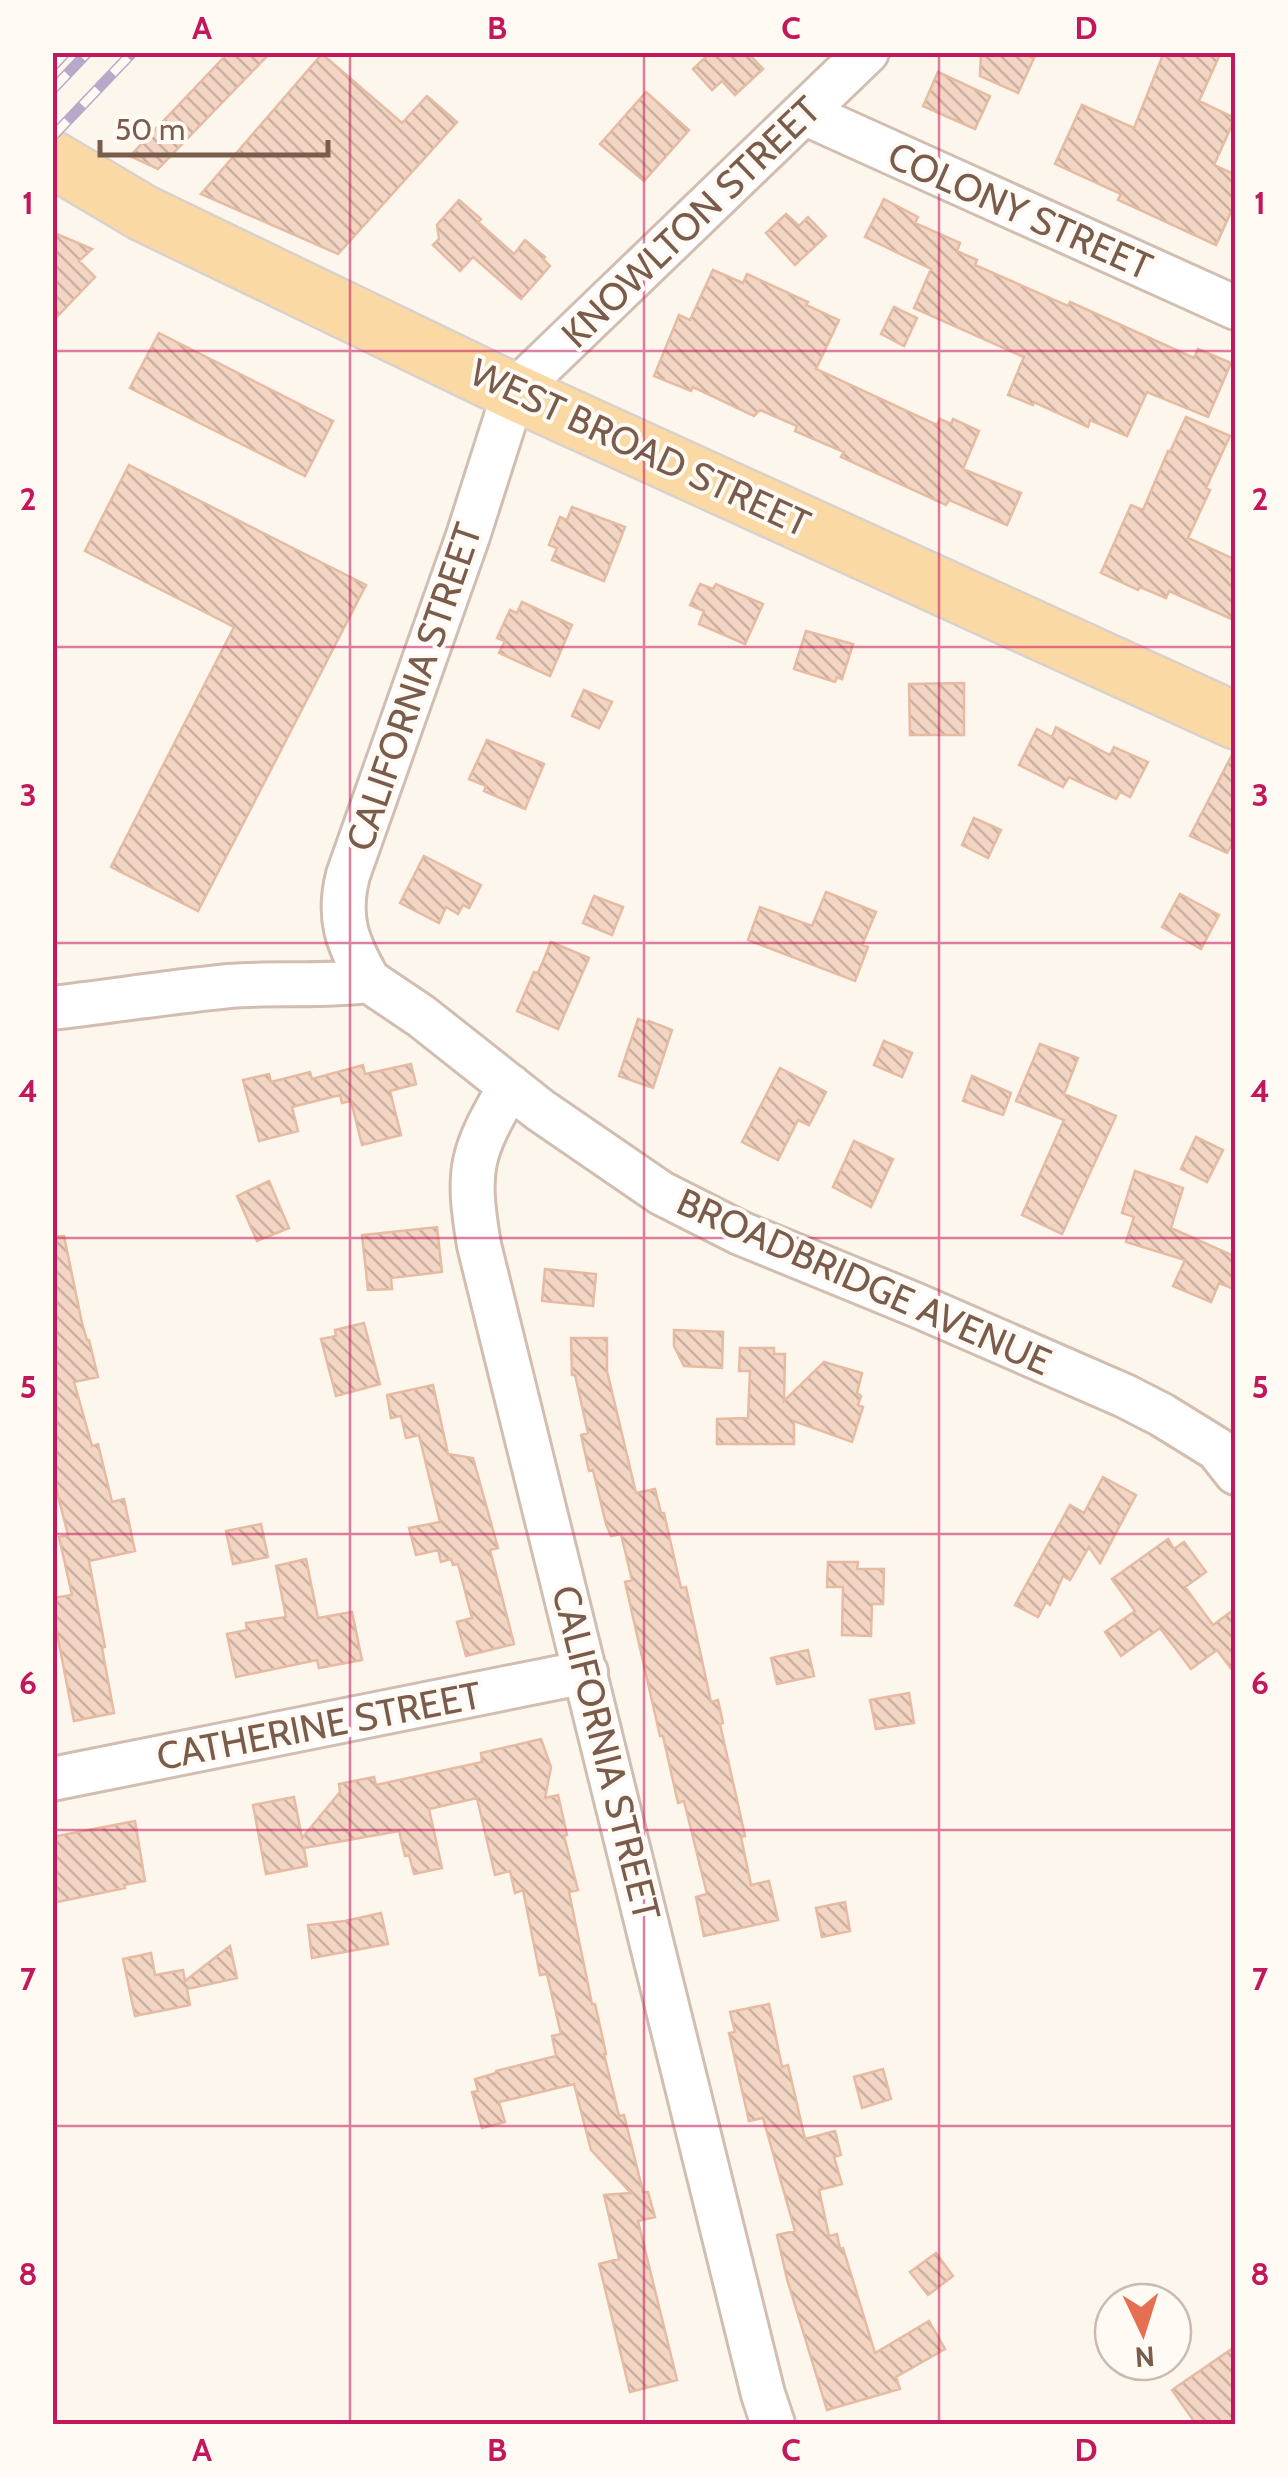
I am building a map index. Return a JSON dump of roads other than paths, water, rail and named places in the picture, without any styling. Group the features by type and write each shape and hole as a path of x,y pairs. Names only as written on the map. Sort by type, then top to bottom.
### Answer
{"main road":[{"name":"WEST BROAD STREET","path":"52,159 142,213 514,392 1236,720"}],"street":[{"name":"KNOWLTON STREET","path":"514,392 867,52"},
{"name":"COLONY STREET","path":"804,113 1236,308"},
{"name":"CALIFORNIA STREET","path":"368,980 350,949 342,895 468,536 514,392"},
{"path":"52,1008 231,986 331,985 368,980"},
{"name":"BROADBRIDGE AVENUE","path":"368,980 421,1016 540,1110 695,1212 1099,1384 1229,1455"},
{"name":"CALIFORNIA STREET","path":"510,1086 474,1156 472,1178 479,1245 758,2375 774,2424"},
{"name":"CATHERINE STREET","path":"52,1779 586,1672"}],"railway":[{"path":"52,67 66,52"},
{"path":"52,90 88,52"},
{"path":"52,137 133,52"}]}
